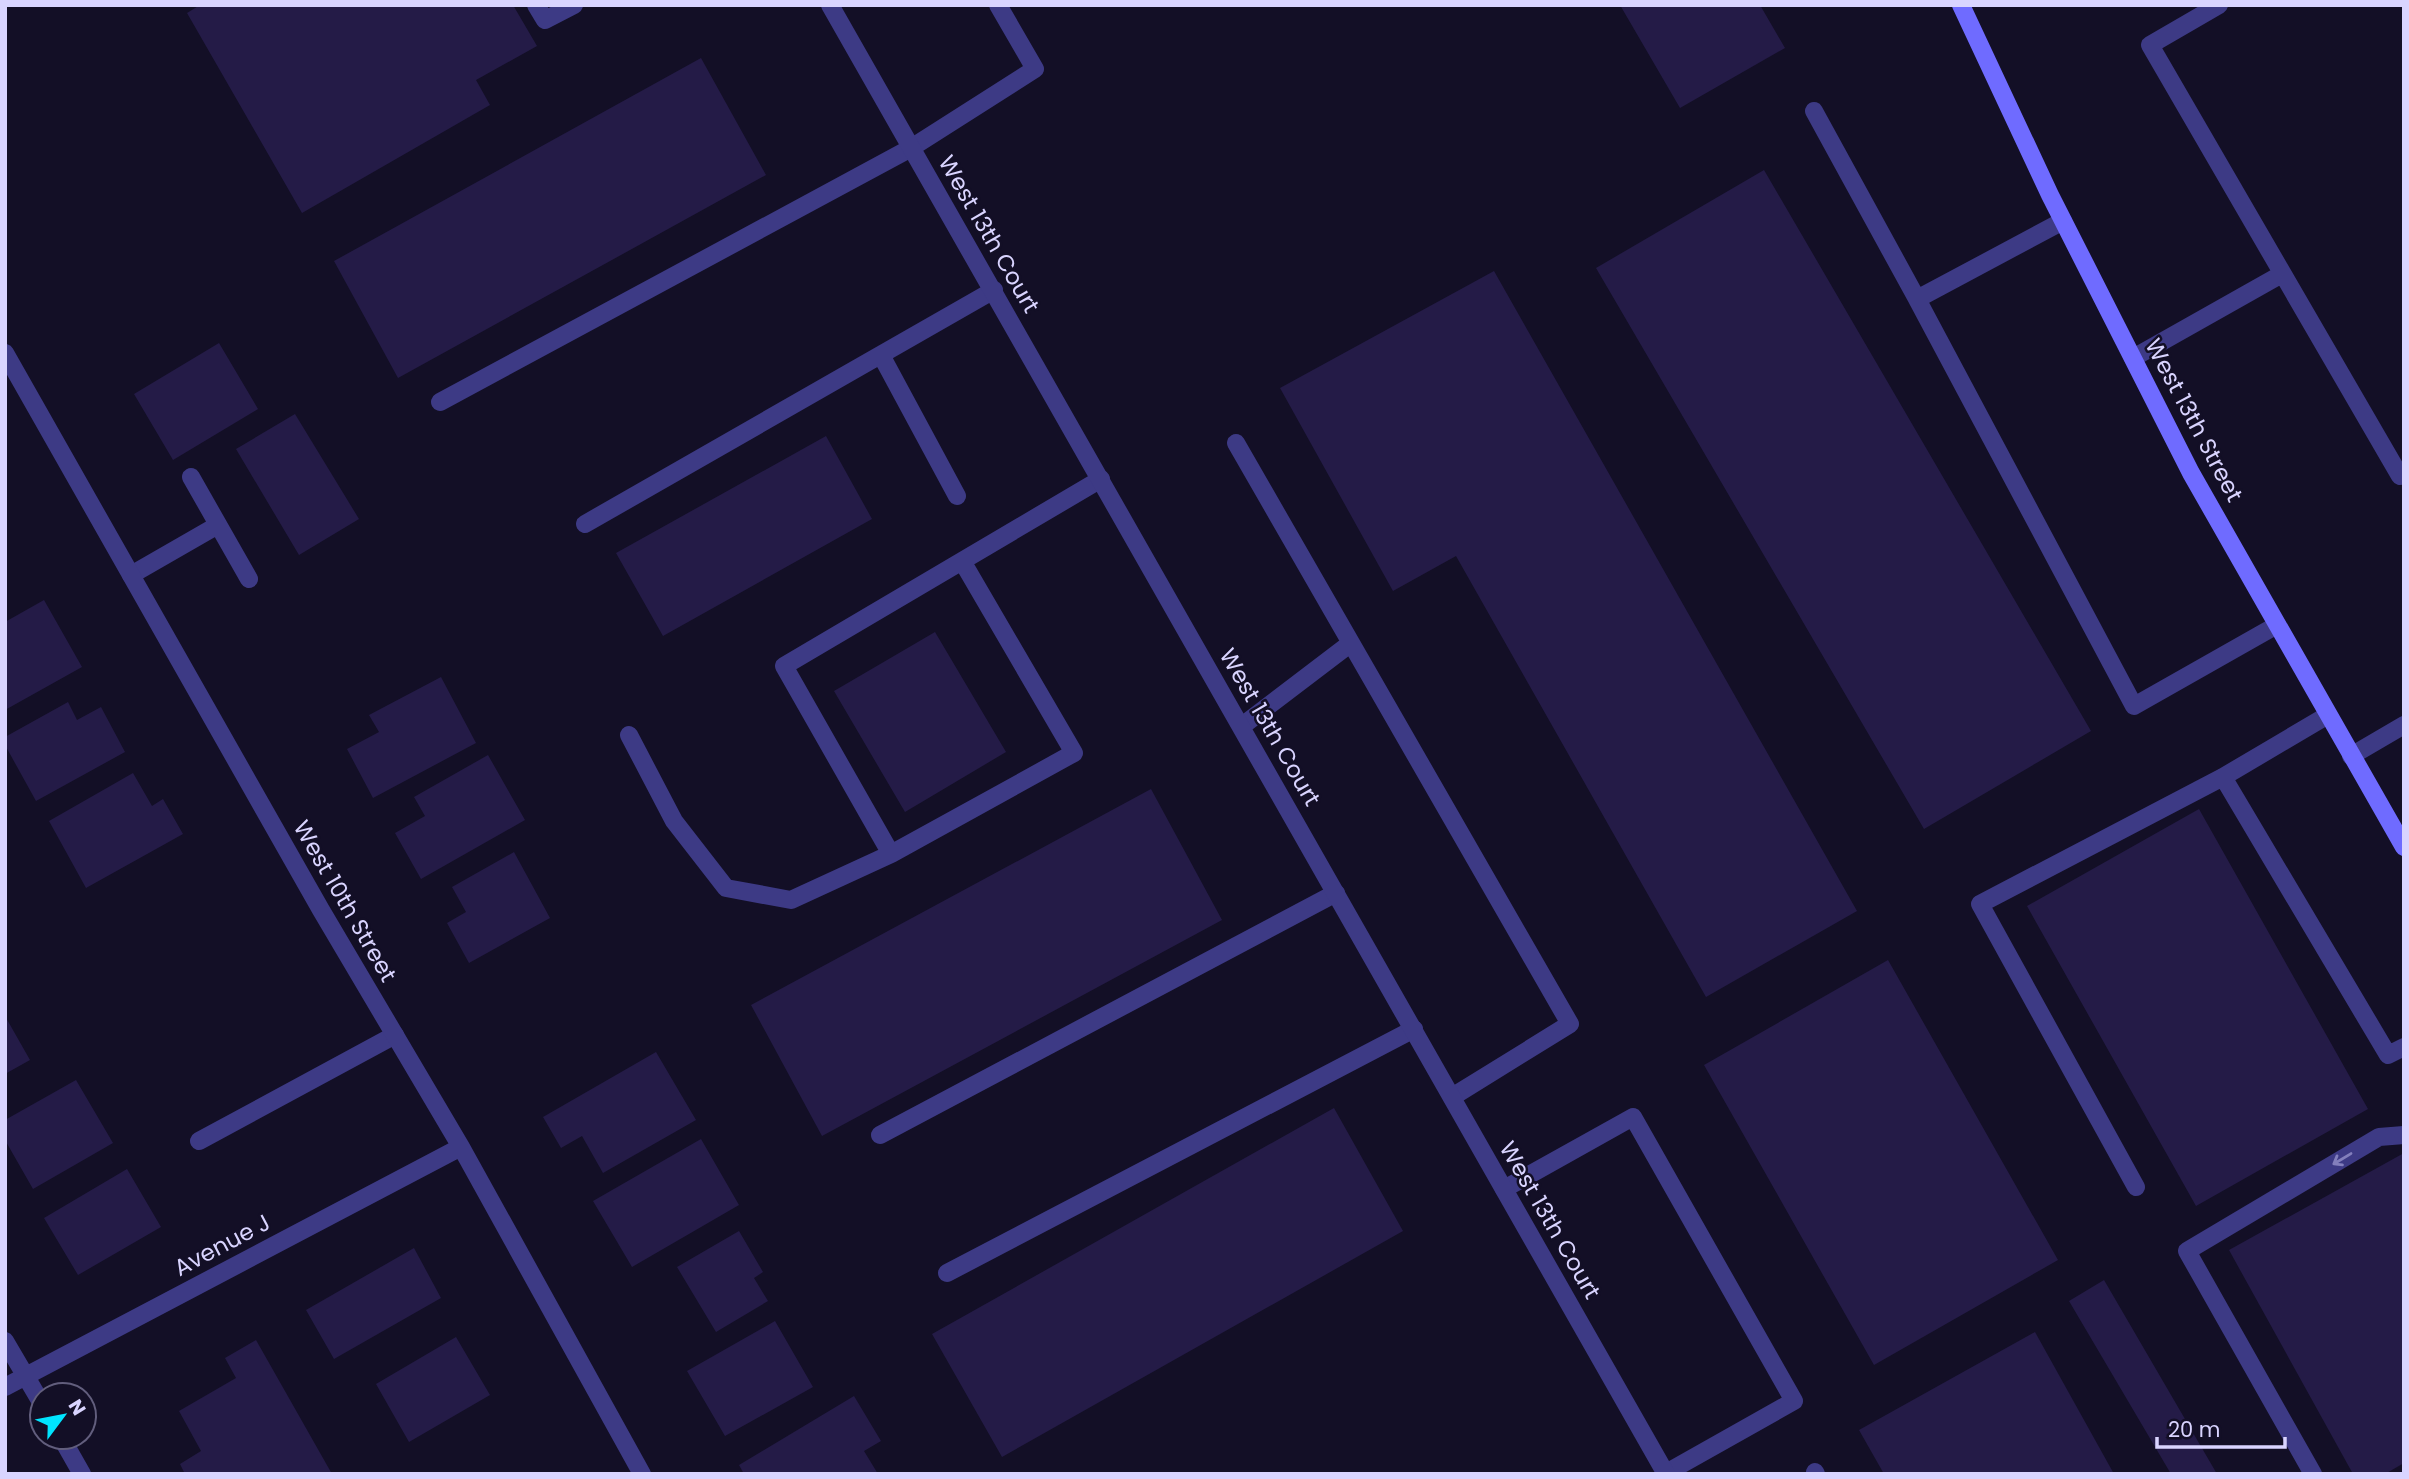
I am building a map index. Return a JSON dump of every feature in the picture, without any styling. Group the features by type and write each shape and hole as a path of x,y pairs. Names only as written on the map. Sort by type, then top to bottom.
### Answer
{"street":[{"path":"536,5 545,20 574,5"},
{"name":"West 13th Court","path":"830,5 1666,1473"},
{"path":"440,402 911,148 1035,69 998,5"},
{"name":"West 13th Street","path":"1961,5 2063,221 2191,473 2404,847"},
{"path":"2219,5 2150,45 2399,476 2404,473"},
{"path":"1814,111 2134,706 2277,625"},
{"path":"1917,299 2063,221"},
{"path":"2133,358 2282,274"},
{"path":"585,524 994,290"},
{"name":"West 10th Street","path":"5,353 321,910 461,1147 642,1474"},
{"path":"881,355 957,496"},
{"path":"1236,443 1570,1024 1452,1097"},
{"path":"191,477 249,579"},
{"path":"891,854 784,666 1101,479"},
{"path":"131,575 218,525"},
{"path":"629,735 674,821 726,888 791,900 891,854 1074,753 962,561"},
{"path":"1242,726 1351,643"},
{"path":"2136,1187 1980,904 2223,777 2328,715"},
{"path":"2351,756 2404,725"},
{"path":"2223,777 2388,1055 2404,1047"},
{"path":"880,1135 1336,893"},
{"path":"947,1273 1414,1029"},
{"path":"199,1141 396,1035"},
{"path":"1504,1189 1633,1117 1794,1401 1666,1473"},
{"path":"2314,1474 2187,1251 2379,1137 2404,1135"},
{"name":"Avenue J","path":"5,1387 461,1147"},
{"path":"5,1341 29,1381"},
{"path":"69,1451 82,1474"}],"building":[{"path":"200,5 513,5 537,46 476,80 490,105 302,213 187,13"},
{"path":"1620,5 1760,5 1785,48 1680,108"},
{"path":"701,58 766,175 398,378 334,261"},
{"path":"1764,170 2091,731 1924,829 1596,268"},
{"path":"1494,271 1857,911 1706,997 1456,556 1393,591 1280,388"},
{"path":"219,343 258,409 173,460 134,394"},
{"path":"295,414 359,519 299,555 236,449"},
{"path":"826,436 872,519 663,636 616,553"},
{"path":"44,600 82,667 5,710 5,622"},
{"path":"935,632 1006,752 905,812 834,691"},
{"path":"441,677 476,743 373,798 347,749 379,732 369,715"},
{"path":"68,702 77,720 101,707 125,752 36,801 5,745 5,737"},
{"path":"488,755 525,820 421,879 395,833 425,816 414,797"},
{"path":"133,773 152,806 163,799 183,834 86,888 49,821"},
{"path":"1151,789 1222,920 822,1136 751,1005"},
{"path":"2199,809 2368,1109 2196,1206 2027,906"},
{"path":"514,852 550,918 469,963 447,923 466,912 452,887"},
{"path":"1888,960 2058,1260 1874,1365 1704,1065"},
{"path":"5,1016 30,1060 5,1074"},
{"path":"656,1052 696,1120 603,1173 582,1136 561,1148 543,1117"},
{"path":"76,1080 113,1143 33,1189 5,1140 5,1120"},
{"path":"1334,1108 1403,1231 1002,1457 932,1334"},
{"path":"701,1139 739,1205 632,1267 593,1201"},
{"path":"2404,1153 2404,1463 2385,1474 2353,1474 2229,1250"},
{"path":"127,1169 161,1227 78,1275 44,1218"},
{"path":"739,1231 763,1272 754,1278 768,1301 716,1332 677,1267"},
{"path":"414,1248 441,1298 334,1359 306,1310"},
{"path":"2104,1280 2217,1474 2171,1474 2069,1301"},
{"path":"775,1321 813,1387 725,1436 687,1371"},
{"path":"2035,1332 2114,1474 1884,1474 1859,1430"},
{"path":"456,1337 490,1395 409,1442 376,1384"},
{"path":"256,1340 332,1474 185,1474 180,1464 201,1451 179,1411 236,1378 225,1358"},
{"path":"854,1396 881,1441 864,1451 878,1474 744,1474 739,1465"}]}
